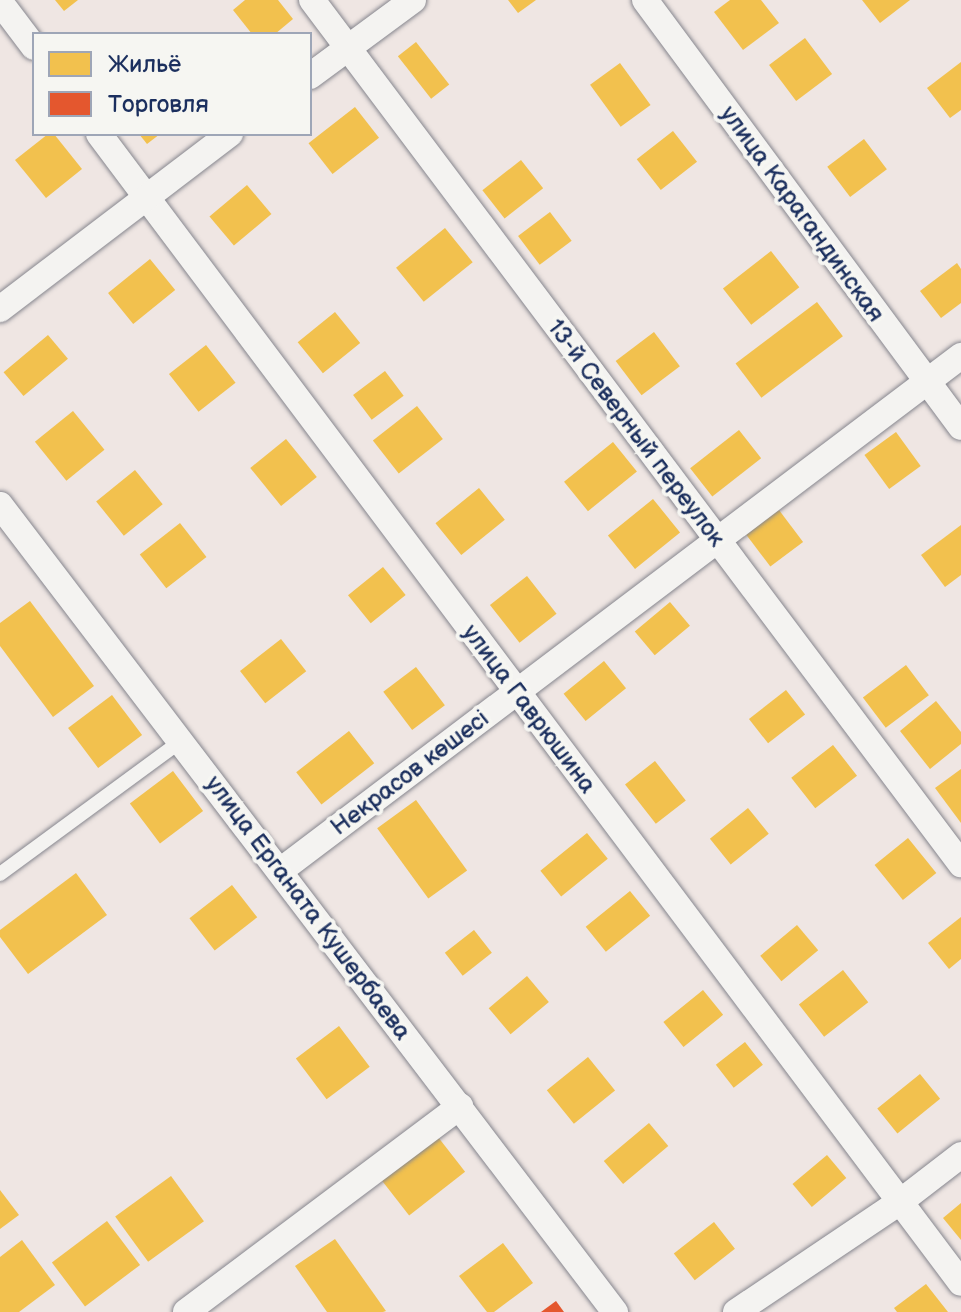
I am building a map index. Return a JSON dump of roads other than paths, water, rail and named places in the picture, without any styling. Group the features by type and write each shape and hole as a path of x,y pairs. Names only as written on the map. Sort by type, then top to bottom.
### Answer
{"street":[{"name":"13-й Северный переулок","path":"312,0 961,864"},
{"path":"312,74 413,0"},
{"name":"улица Карагандинская","path":"645,0 961,427"},
{"path":"0,2 32,44"},
{"name":"улица Гаврюшина","path":"101,136 961,1283"},
{"path":"0,309 227,136"},
{"name":"Некрасов көшесі","path":"280,871 961,356"},
{"name":"улица Ерганата Кушербаева","path":"0,505 615,1312"},
{"path":"186,1312 460,1106"},
{"path":"736,1312 900,1202 961,1155"}],"lane":[{"path":"0,874 181,741"}]}
